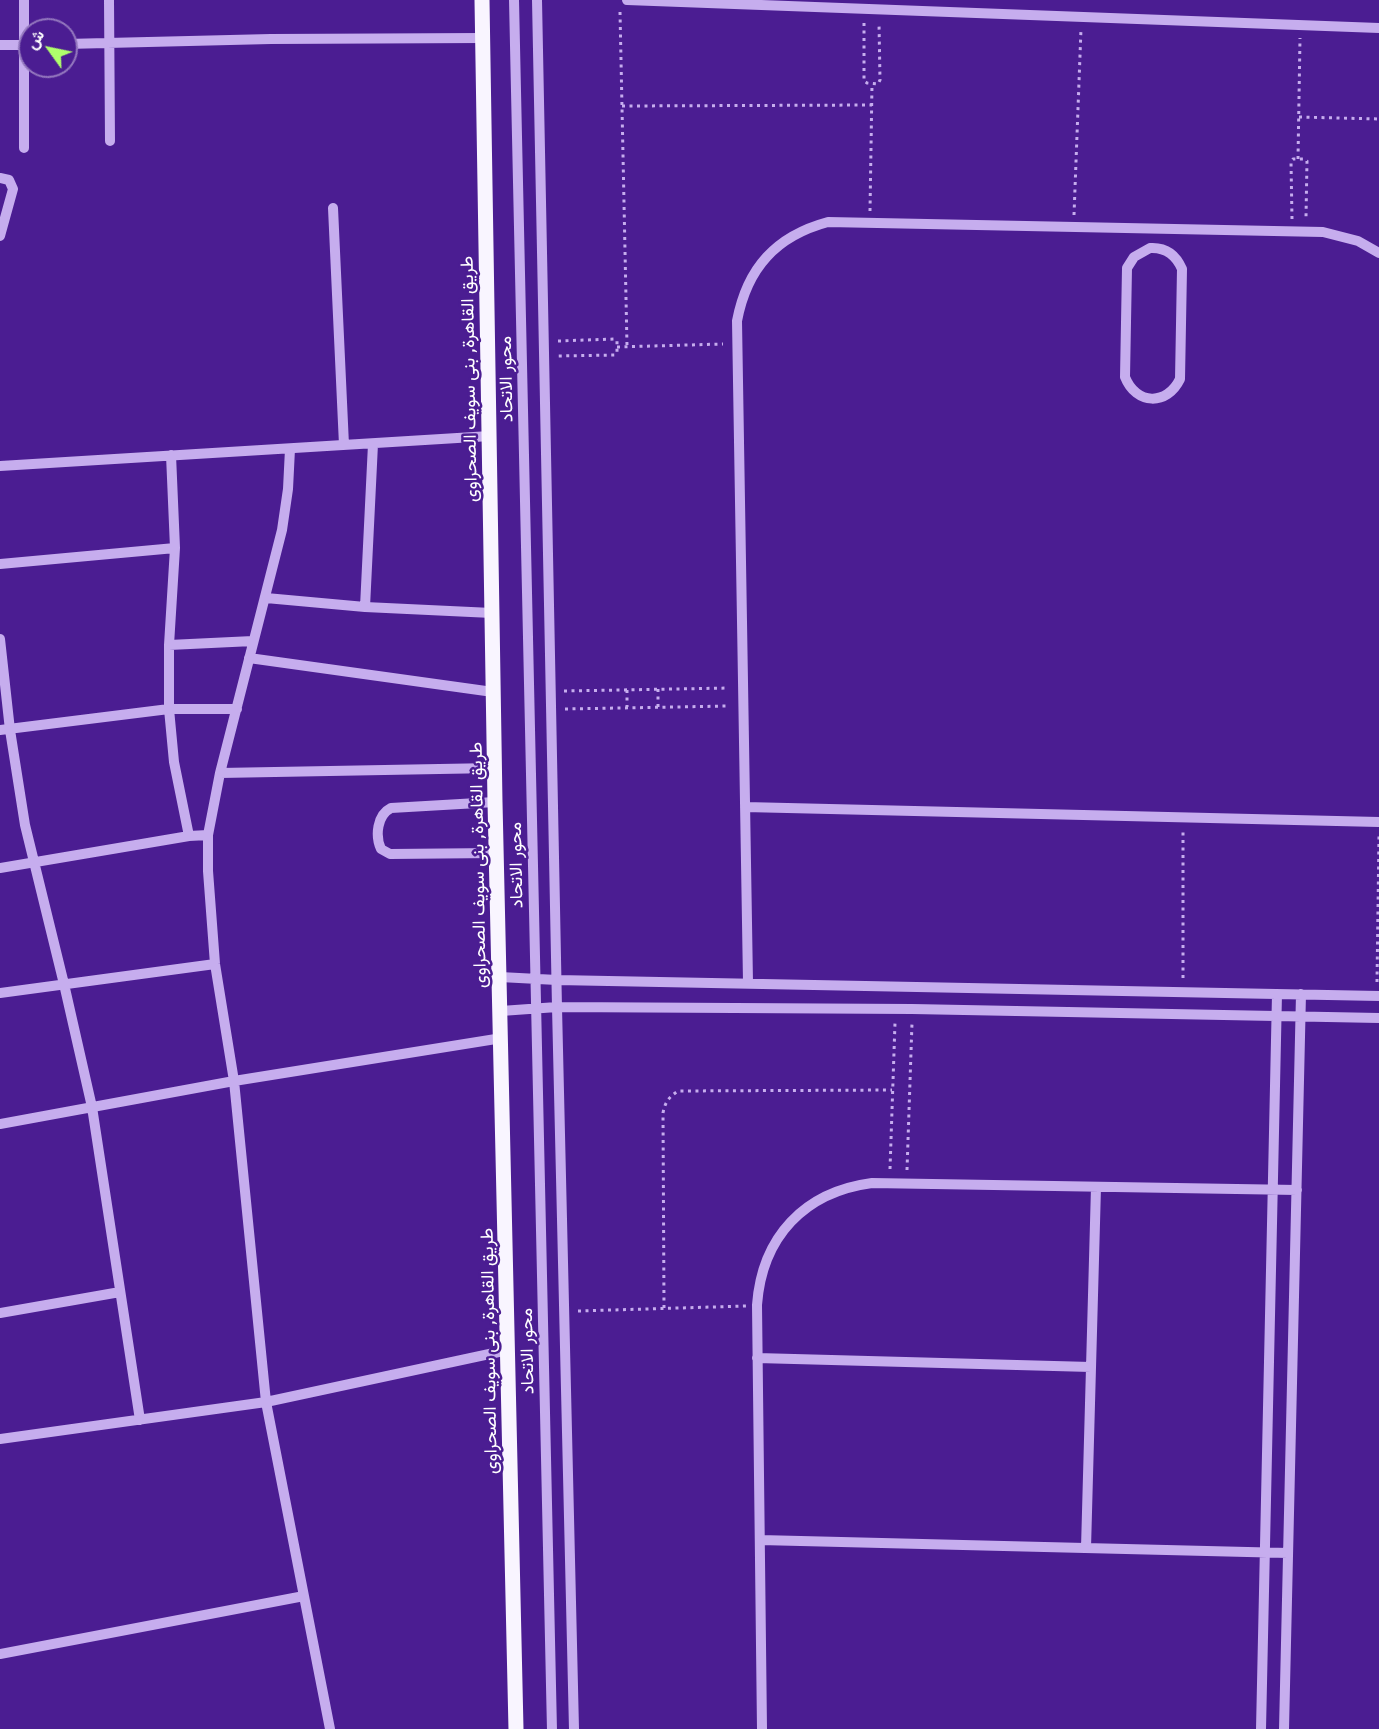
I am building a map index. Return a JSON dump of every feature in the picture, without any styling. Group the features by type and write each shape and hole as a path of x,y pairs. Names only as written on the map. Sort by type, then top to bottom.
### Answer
{"main road":[{"name":"طريق القاهرة, بنى سويف الصحراوى","path":"482,0 494,768 502,1038 516,1729"}],"street":[{"path":"24,0 25,18"},
{"path":"109,0 110,141"},
{"name":"محور الاتحاد","path":"514,0 552,1729"},
{"path":"537,0 556,980 574,1729"},
{"path":"627,0 1379,28"},
{"path":"78,44 271,39 483,38"},
{"path":"0,45 18,45"},
{"path":"24,148 26,78"},
{"path":"0,178 9,180 13,189 0,236"},
{"path":"333,208 344,446"},
{"path":"748,982 737,321 745,290 756,269 784,240 812,226 828,222 1305,231 1341,235 1358,241 1379,253"},
{"path":"1156,248 1158,228"},
{"path":"1156,248 1163,249 1175,257 1182,269 1180,379 1177,386 1166,396 1150,399 1131,389 1125,377 1127,268 1138,253 1156,248"},
{"path":"0,466 490,436"},
{"path":"365,607 373,444"},
{"path":"290,449 288,489 282,531 220,773 208,835 208,871 215,964 234,1081 266,1402 330,1729"},
{"path":"171,455 175,548 169,645 170,709 174,762 189,836"},
{"path":"0,564 175,548"},
{"path":"266,598 365,607 492,613"},
{"path":"0,639 5,730 33,862 92,1107 140,1420"},
{"path":"169,645 253,641"},
{"path":"249,658 493,692"},
{"path":"5,730 170,709 237,709"},
{"path":"220,773 494,768"},
{"path":"495,802 391,808 379,819 378,842 381,849 390,854 496,853"},
{"path":"745,807 1379,822"},
{"path":"0,868 189,836 208,835"},
{"path":"0,993 215,964"},
{"path":"500,977 1378,996"},
{"path":"1262,1729 1277,994"},
{"path":"1284,1729 1301,994"},
{"path":"501,1011 557,1007 895,1009 1379,1018"},
{"path":"0,1124 234,1081 502,1038"},
{"path":"762,1729 758,1288 767,1256 785,1228 796,1216 824,1196 864,1184 1297,1190"},
{"path":"1086,1548 1095,1187"},
{"path":"0,1313 120,1292"},
{"path":"0,1439 266,1402 508,1350"},
{"path":"757,1358 1091,1367"},
{"path":"759,1540 1288,1553"},
{"path":"0,1654 304,1596"}],"path":[{"path":"864,9 864,81 872,84 879,82 879,10"},
{"path":"620,12 627,346"},
{"path":"1074,225 1082,17"},
{"path":"1298,159 1301,25"},
{"path":"870,222 872,84"},
{"path":"622,106 872,105"},
{"path":"1299,117 1379,119"},
{"path":"1292,231 1291,162 1293,159 1304,159 1307,161 1305,231"},
{"path":"544,342 614,339 617,341 615,355 545,357"},
{"path":"617,347 738,344"},
{"path":"552,692 742,688"},
{"path":"658,689 658,707"},
{"path":"627,690 627,707"},
{"path":"552,709 743,705"},
{"path":"1183,817 1183,992"},
{"path":"1378,996 1379,822"},
{"path":"889,1183 895,1009"},
{"path":"907,1183 912,1010"},
{"path":"664,1308 663,1113 664,1106 672,1095 678,1091 892,1090"},
{"path":"564,1311 757,1305"}]}
